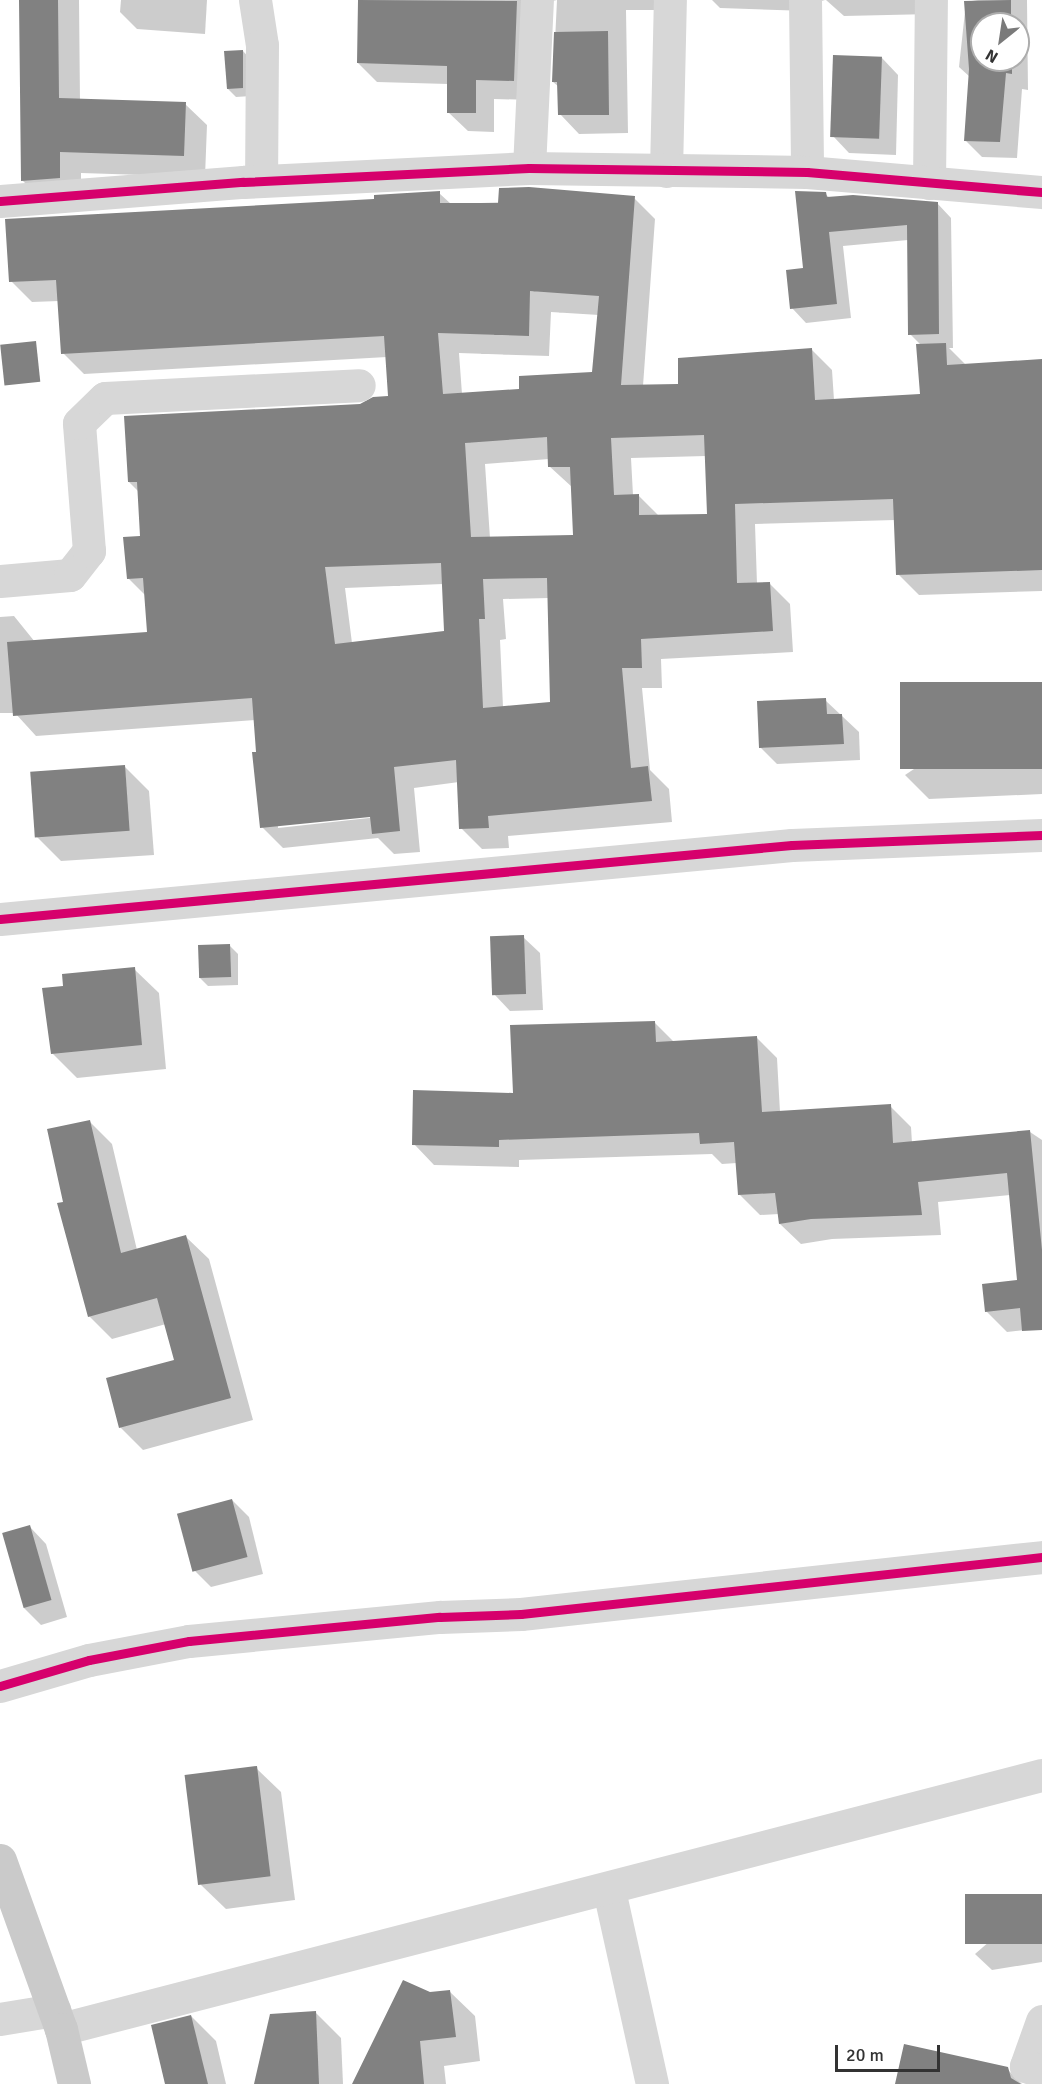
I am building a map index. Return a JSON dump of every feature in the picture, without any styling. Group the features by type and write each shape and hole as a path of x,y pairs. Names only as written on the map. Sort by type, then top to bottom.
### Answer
{"main road":[{"path":"0,1860 58,2019 74,2084"}],"street":[{"path":"255,0 262,45 261,181"},
{"path":"529,168 537,0"},
{"path":"666,171 670,0"},
{"path":"805,0 807,172"},
{"path":"929,183 931,0"},
{"path":"0,201 261,181 529,168 807,172 1042,192"},
{"path":"0,581 70,575 89,551 79,423 105,398 359,385"},
{"path":"0,918 792,845 1042,835"},
{"path":"0,1686 89,1660 189,1641 440,1617 521,1614 1042,1557"},
{"path":"0,2019 58,2019 609,1890 1042,1775"},
{"path":"609,1890 652,2084"},
{"path":"1030,2074 1042,2021"}],"building":[{"path":"19,0 58,0 59,98 186,102 184,156 60,152 60,178 21,181"},
{"path":"358,0 517,1 514,81 476,80 476,113 447,113 447,66 357,63"},
{"path":"1011,0 1011,12 970,12 970,72 1012,72 1012,74 1006,73 1000,142 964,141 969,69 964,1"},
{"path":"608,31 609,115 558,115 557,82 552,82 554,32"},
{"path":"243,50 243,88 227,89 224,51"},
{"path":"833,55 882,57 879,139 830,137"},
{"path":"529,187 635,196 621,385 678,384 678,358 812,348 815,400 920,394 916,344 946,343 947,365 1042,359 1042,570 896,575 893,499 735,504 737,583 770,582 773,631 641,639 642,668 622,668 631,768 648,766 652,801 488,816 489,828 459,829 456,760 394,767 400,831 372,834 370,817 260,828 252,752 256,752 252,698 13,716 7,642 147,632 143,578 127,579 123,537 140,536 137,482 128,482 124,416 360,404 373,397 388,396 384,336 61,354 56,280 9,282 5,219 374,199 374,195 440,191 440,203 498,203 499,188","holes":["530,291 599,296 592,372 519,376 519,389 443,394 438,333 529,336","704,435 707,514 639,515 639,494 614,495 611,438","547,437 548,467 570,467 573,535 471,537 465,443","441,563 444,631 335,644 325,567","547,578 550,702 483,708 479,619 485,619 483,579"]},
{"path":"795,191 826,192 827,197 853,195 938,202 939,334 908,335 907,225 829,232 837,304 790,309 786,270 803,268"},
{"path":"36,341 40,382 4,386 0,345"},
{"path":"900,682 1042,682 1042,769 900,769"},
{"path":"826,698 827,714 842,714 844,744 759,748 757,701"},
{"path":"125,765 130,831 35,837 30,772"},
{"path":"524,935 526,994 492,995 490,936"},
{"path":"230,944 231,977 199,978 198,945"},
{"path":"135,967 142,1045 51,1054 42,988 63,986 62,974"},
{"path":"655,1021 656,1042 757,1036 762,1112 891,1104 893,1143 1030,1130 1042,1250 1042,1330 1022,1331 1020,1308 985,1312 982,1284 1017,1280 1007,1173 918,1182 922,1215 811,1219 779,1224 775,1193 738,1195 734,1142 700,1144 699,1133 499,1140 499,1147 412,1145 413,1090 513,1093 510,1025"},
{"path":"90,1120 121,1253 186,1235 231,1398 119,1428 106,1378 174,1360 157,1298 88,1317 57,1203 63,1202 47,1129"},
{"path":"232,1499 248,1557 192,1572 177,1514"},
{"path":"30,1525 51,1600 24,1608 2,1533"},
{"path":"257,1766 271,1876 198,1885 185,1775"},
{"path":"965,1894 1042,1894 1042,1944 965,1944"},
{"path":"403,1980 430,1992 450,1990 456,2037 420,2041 424,2084 352,2084"},
{"path":"316,2011 319,2084 254,2084 270,2014"},
{"path":"191,2015 208,2084 165,2084 151,2025"},
{"path":"904,2044 1008,2067 1011,2078 1021,2084 895,2084"}],"cycle path":[{"path":"0,201 243,182 529,168 807,172 1042,192"},
{"path":"0,919 792,845 1042,835"},
{"path":"0,1686 89,1660 189,1641 440,1617 521,1614 1042,1557"}]}
